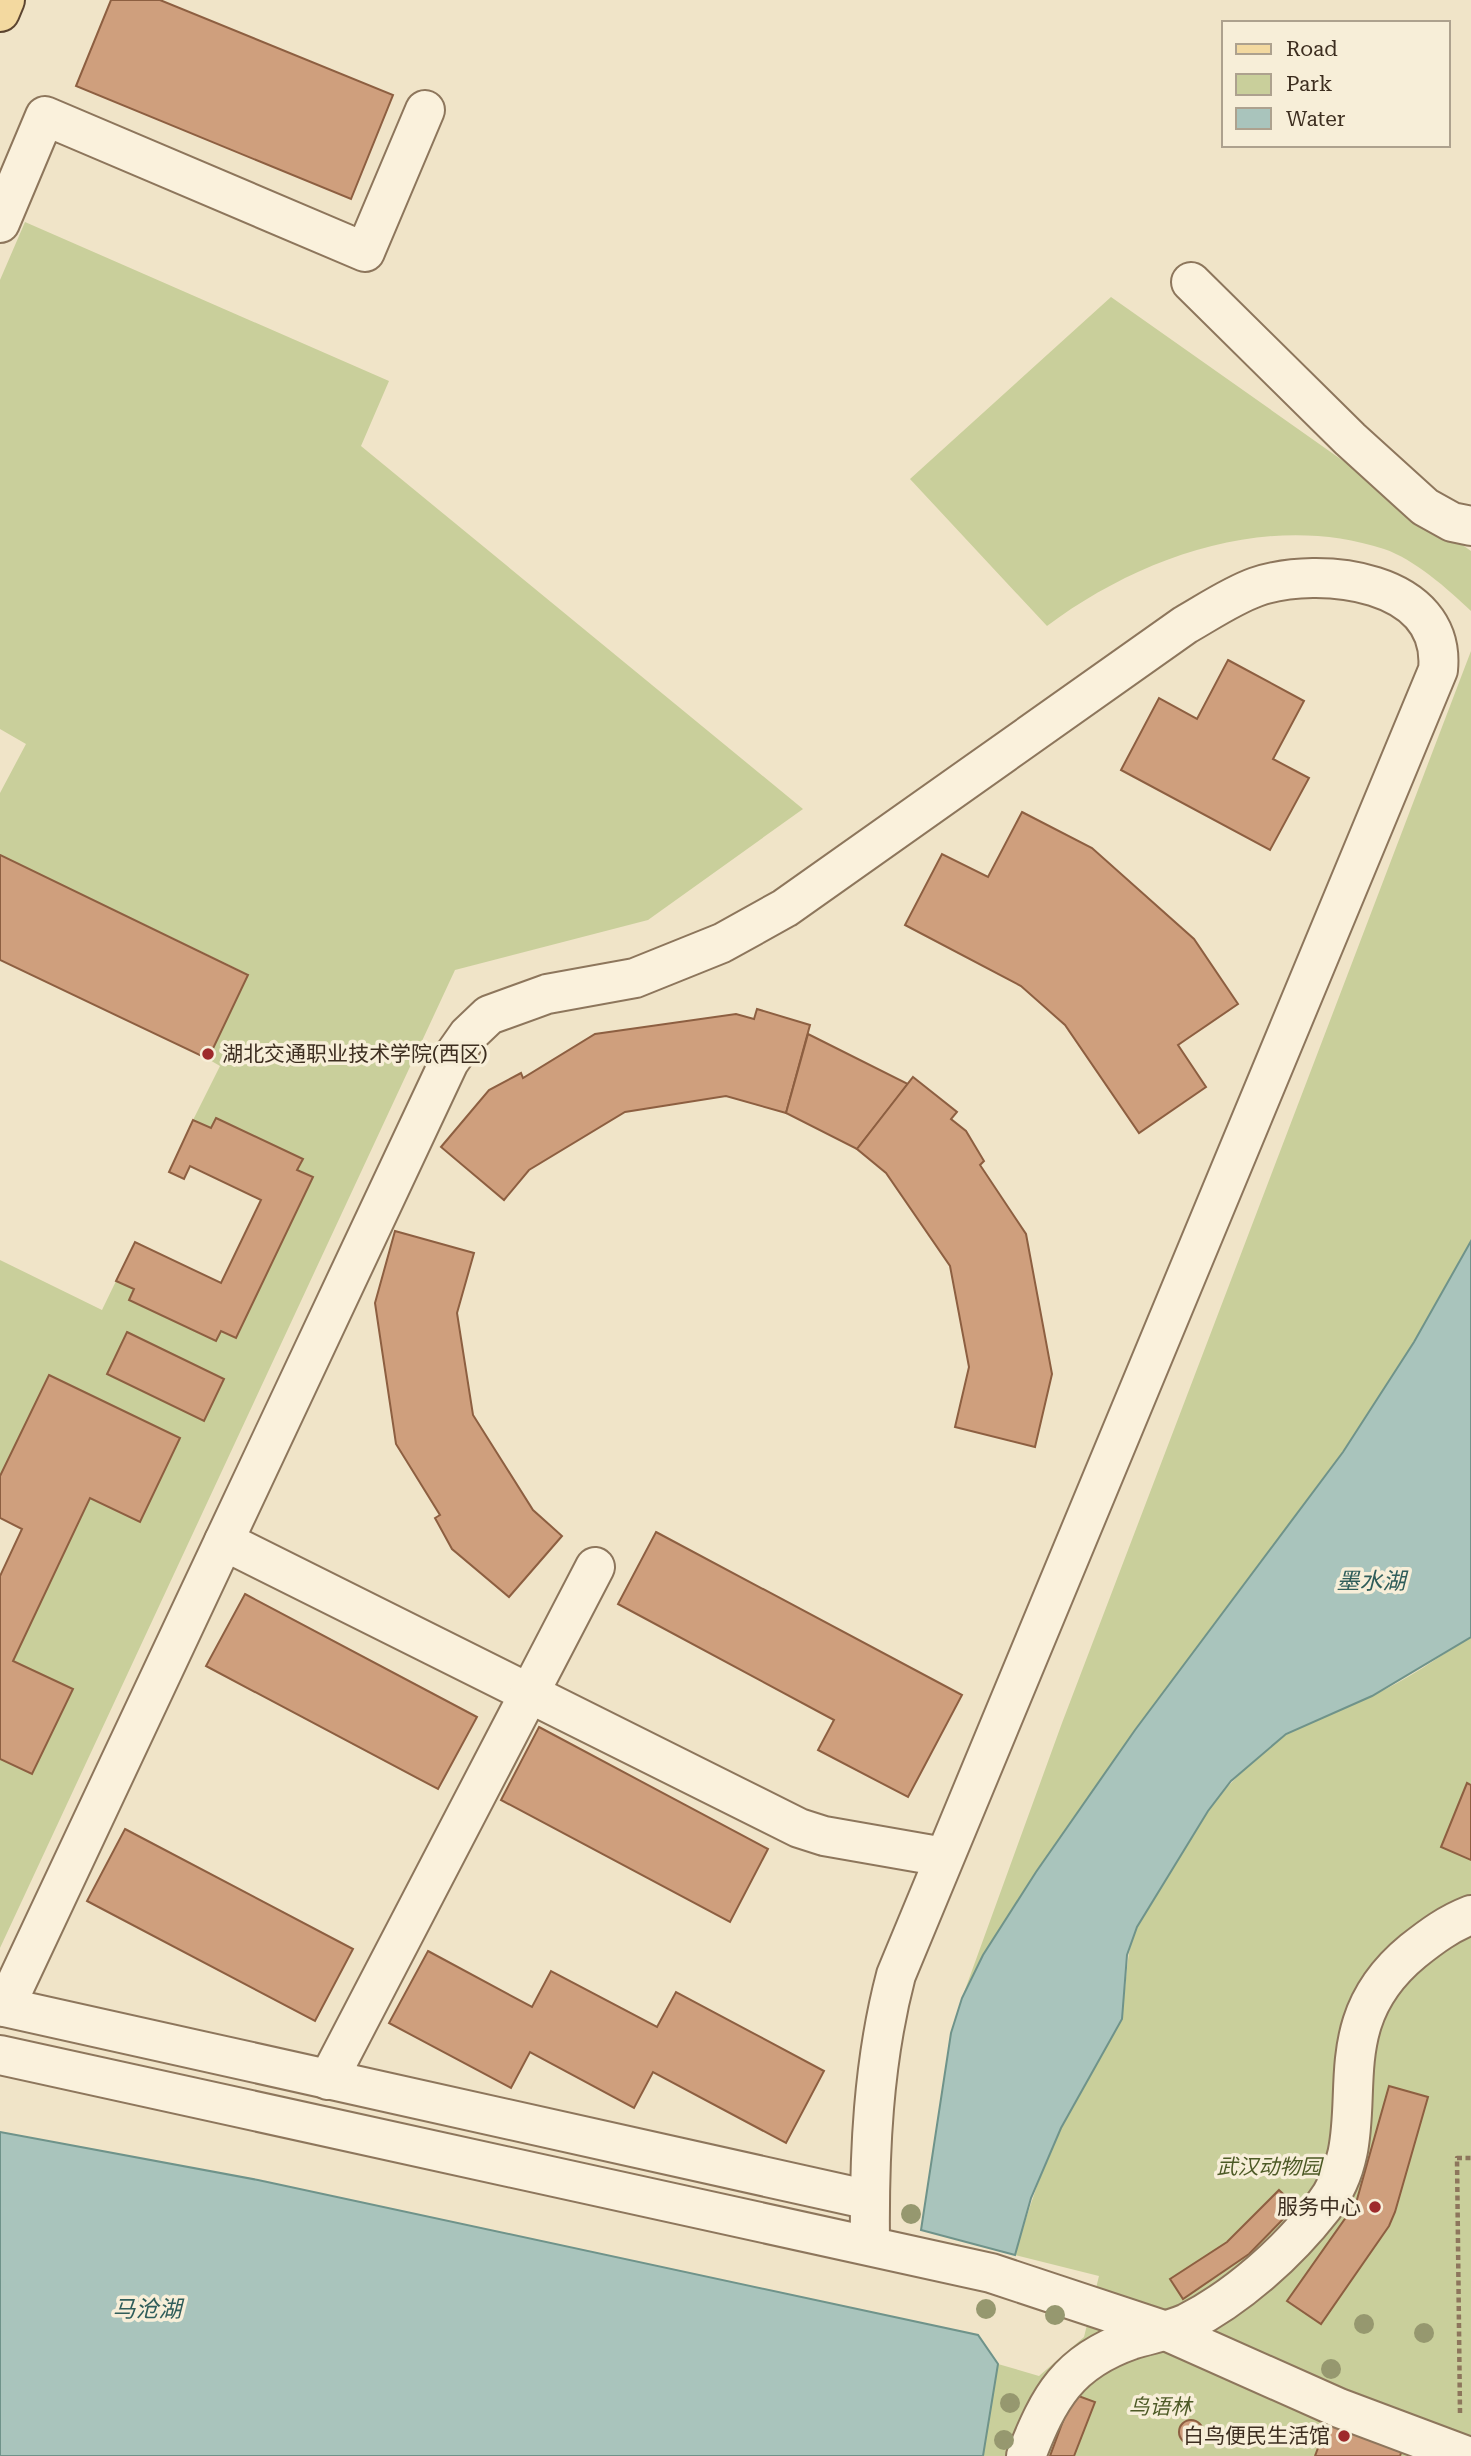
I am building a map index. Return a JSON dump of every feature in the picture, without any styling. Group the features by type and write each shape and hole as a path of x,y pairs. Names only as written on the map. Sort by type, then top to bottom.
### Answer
{"main road":[{"path":"0,12 5,0"}],"lane":[{"path":"0,223 45,116 365,252 425,110"},
{"path":"1191,282 1424,508 1452,522 1471,526"},
{"path":"870,2200 2,2007 449,1062 468,1035 489,1015 547,994 635,978 722,943 785,908 1185,625 1222,603 1258,587 1303,580 1334,578 1373,584 1420,614 1435,634 1440,653 1438,670 896,1975 887,2009 874,2115 870,2244"},
{"path":"224,1541 799,1829 943,1857"},
{"path":"328,2080 595,1567"},
{"path":"1026,2456 1049,2403 1073,2371 1118,2345 1166,2331 1208,2312 1294,2241 1329,2199 1340,2177 1349,2142 1357,2032 1370,2001 1397,1964 1437,1931 1471,1915"},
{"path":"0,2055 870,2244 1033,2285 1166,2331 1339,2408 1464,2454"}],"path":[{"path":"1464,2454 1457,2158 1471,2158"}],"green space":[{"name":"湖北交通职业技术学院(西区)","path":"25,222 389,381 361,446 803,809 648,920 455,970 0,1948 0,1759 32,1774 73,1689 13,1661 90,1498 140,1522 180,1438 49,1375 0,1476 0,1260 102,1310 116,1281 134,1289 129,1300 215,1341 221,1331 236,1338 313,1177 297,1170 302,1160 216,1118 211,1128 193,1120 220,1066 208,1059 248,974 0,855 0,793 26,744 0,729 0,280"},
{"path":"1111,297 1471,551 1471,611 1430,576 1407,560 1384,549 1340,539 1296,535 1252,538 1208,547 1165,561 1123,579 1047,626 910,479"},
{"path":"1471,651 1471,1405 1414,1342 1343,1452 1135,1730 983,1955 962,1998 1062,1723"},
{"name":"武汉动物园","path":"1471,1637 1471,2456 983,2456 998,2364 1039,2376 1084,2337 1099,2276 1015,2255 1036,2189 1062,2125 1083,2083 1116,2029 1123,2004 1132,1939 1164,1875 1219,1796 1262,1753 1294,1730 1384,1690"}],"water":[{"name":"墨水湖","path":"1471,1241 1471,1637 1372,1696 1286,1734 1231,1781 1208,1811 1137,1927 1127,1955 1122,2019 1061,2128 1031,2198 1015,2255 921,2230 951,2033 962,1998 983,1955 1036,1872 1135,1730 1343,1452 1414,1342"},
{"name":"马沧湖","path":"0,2132 258,2180 978,2335 998,2364 983,2456 0,2456"}],"building":[{"path":"111,0 160,0 393,95 351,199 76,86"},
{"path":"1228,660 1304,701 1273,759 1309,778 1270,850 1121,770 1159,698 1197,719"},
{"path":"1022,812 1092,848 1194,939 1238,1004 1178,1045 1206,1087 1139,1133 1065,1025 1021,986 905,925 942,854 988,877"},
{"path":"0,855 248,975 208,1059 0,960"},
{"path":"757,1009 810,1025 786,1113 726,1096 625,1112 529,1170 504,1200 441,1147 489,1090 521,1073 523,1078 595,1034 736,1014 754,1019"},
{"path":"808,1034 908,1084 857,1149 786,1113"},
{"path":"913,1077 957,1112 951,1119 966,1131 984,1161 980,1165 1026,1234 1052,1374 1035,1447 955,1427 969,1367 950,1266 886,1173 857,1149"},
{"path":"216,1118 303,1159 297,1170 313,1177 236,1338 221,1331 216,1341 129,1300 134,1289 116,1281 135,1242 221,1283 261,1200 190,1166 184,1179 169,1172 193,1120 211,1128"},
{"path":"395,1231 474,1253 457,1313 473,1415 533,1510 562,1536 509,1597 452,1549 435,1518 440,1515 396,1444 375,1303"},
{"path":"127,1332 224,1379 204,1421 107,1374"},
{"path":"49,1375 180,1438 140,1522 90,1498 13,1661 73,1689 32,1774 0,1759 0,1576 22,1529 0,1518 0,1476"},
{"path":"656,1532 962,1695 908,1797 818,1750 834,1720 618,1604"},
{"path":"245,1594 477,1717 438,1789 206,1666"},
{"path":"539,1727 768,1849 730,1922 501,1800"},
{"path":"1467,1783 1471,1785 1471,1860 1441,1847"},
{"path":"125,1829 353,1949 315,2021 87,1901"},
{"path":"428,1951 532,2007 551,1971 657,2027 676,1992 824,2071 786,2143 653,2072 634,2108 530,2052 511,2088 389,2023"},
{"name":"服务中心","path":"1389,2086 1428,2097 1389,2226 1321,2324 1287,2301 1356,2203"},
{"path":"1279,2190 1296,2206 1249,2254 1183,2299 1170,2279 1227,2242"},
{"path":"1073,2394 1095,2402 1074,2456 1050,2456"},
{"path":"1191,2420 1199,2424 1203,2432 1199,2440 1191,2444 1183,2440 1179,2432 1183,2424"},
{"name":"白鸟便民生活馆","path":"1328,2421 1402,2450 1400,2456 1315,2456"}],"place":[{"name":"湖北交通职业技术学院(西区)","path":"208,1054"},
{"name":"服务中心","path":"1375,2207"},
{"name":"白鸟便民生活馆","path":"1344,2436"}],"park label":[{"name":"鸟语林","path":"1160,2407"}]}
